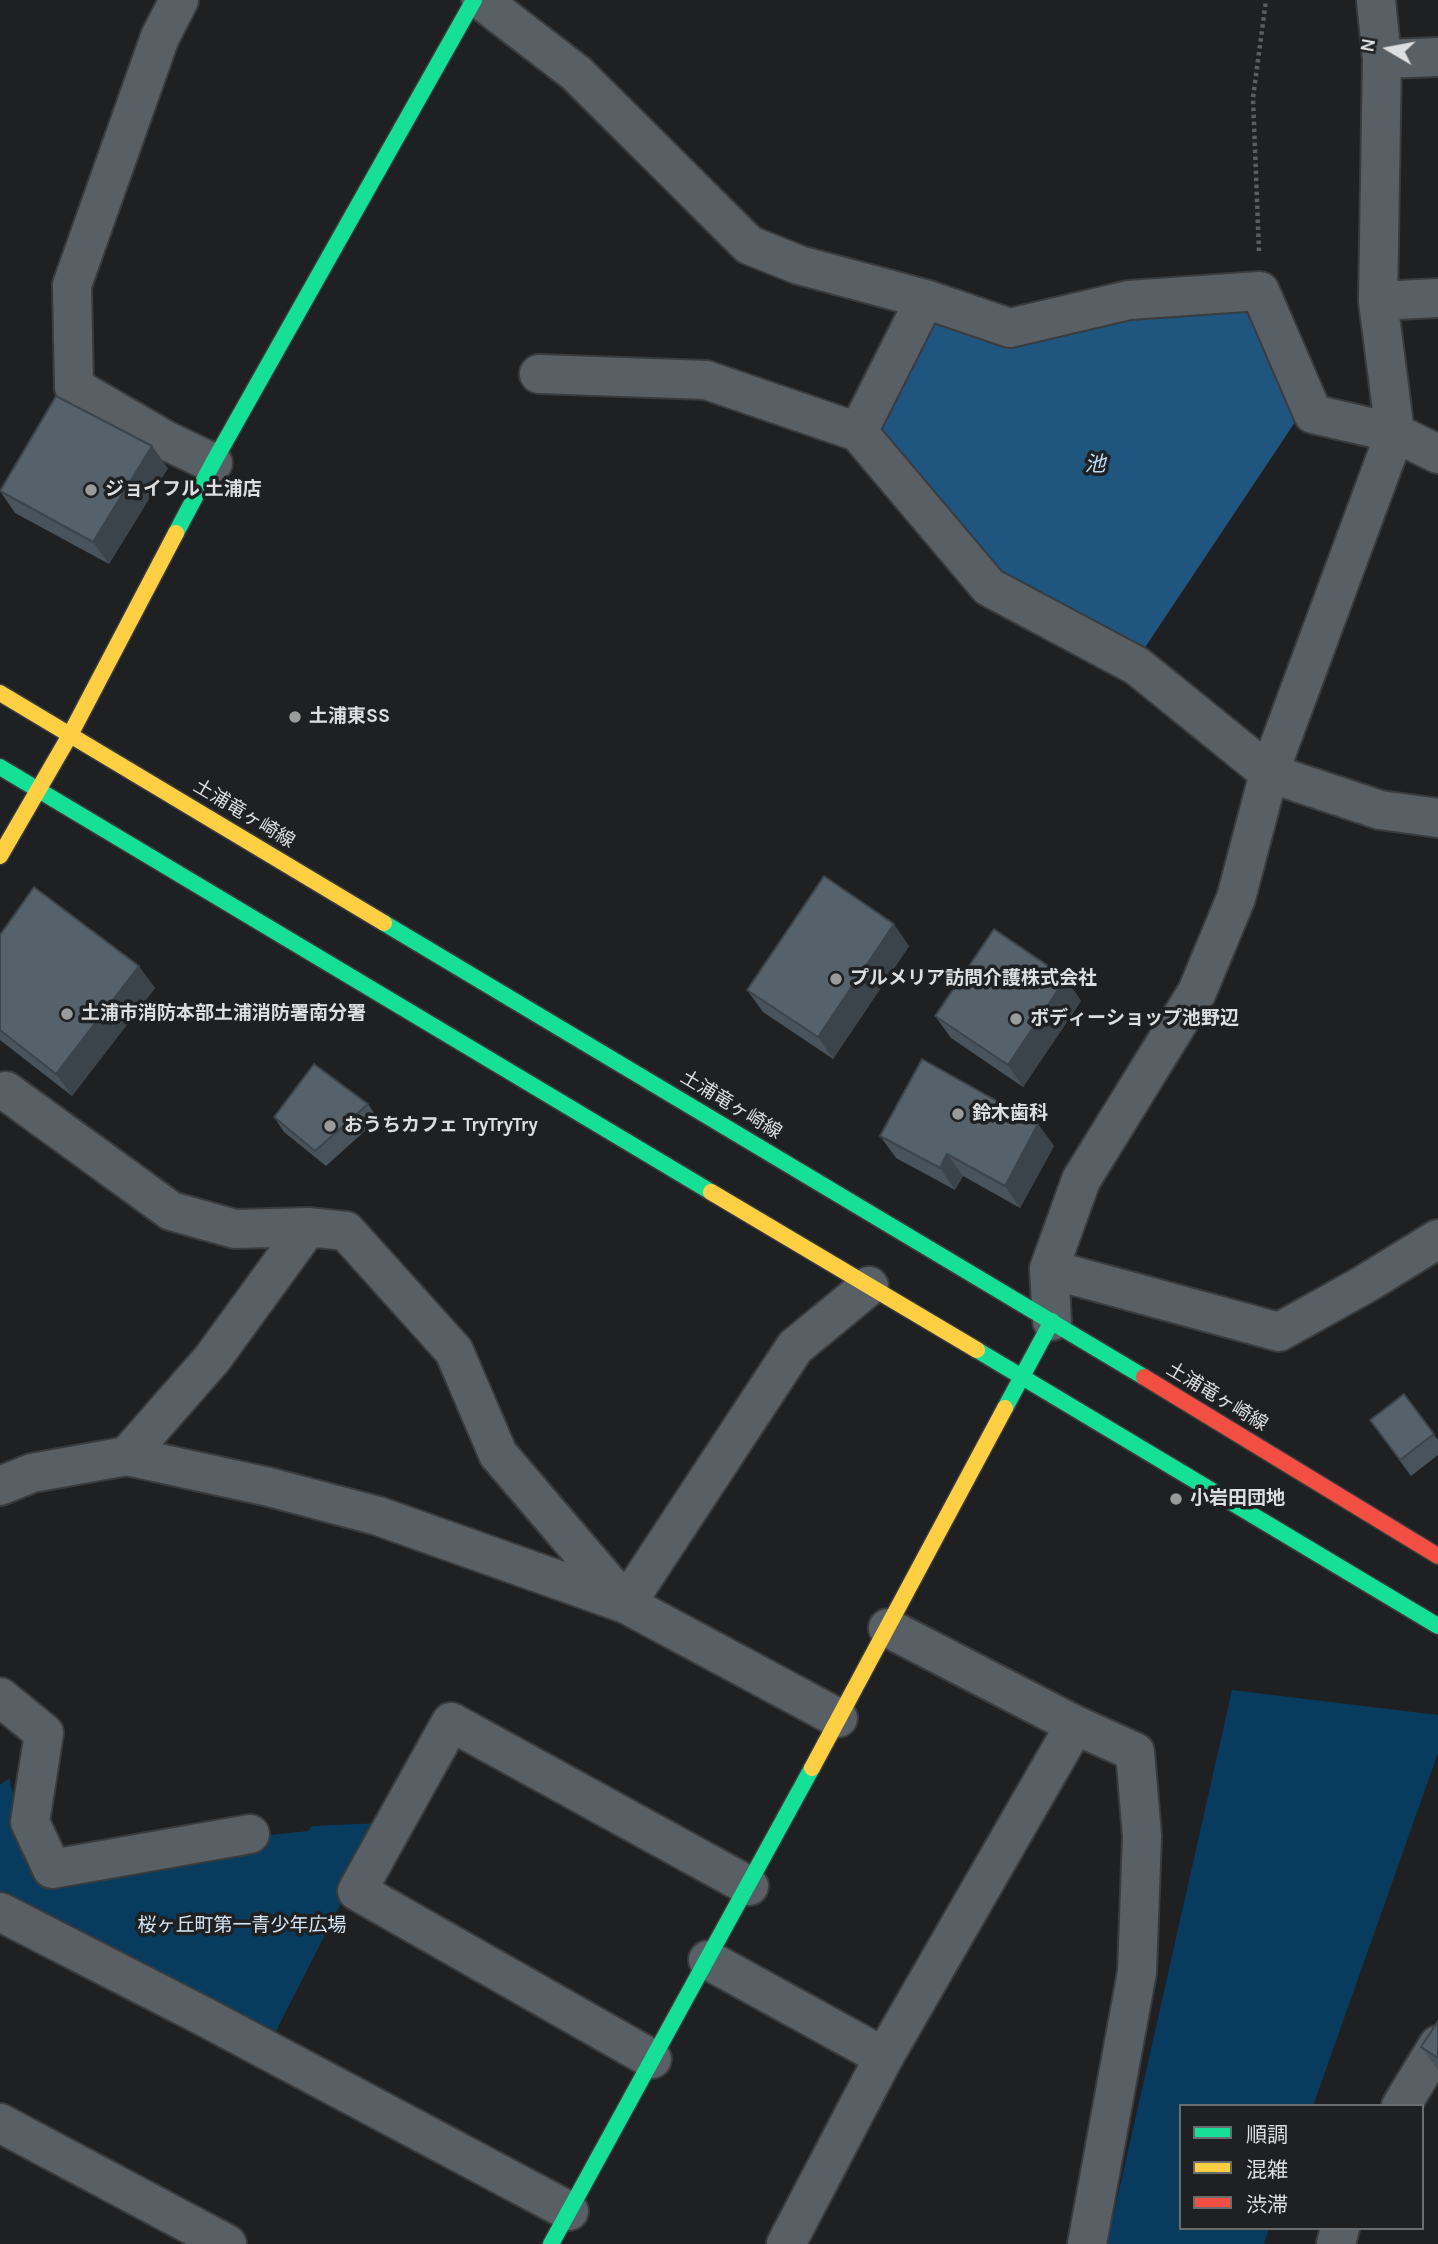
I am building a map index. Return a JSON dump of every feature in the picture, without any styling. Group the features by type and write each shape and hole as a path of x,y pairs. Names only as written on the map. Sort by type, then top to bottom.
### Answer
{"main road":[{"path":"0,856 70,735 213,463 474,0"},
{"name":"土浦竜ヶ崎線","path":"0,693 1052,1321 1438,1556"},
{"path":"0,767 1438,1626"},
{"path":"551,2244 749,1886 1052,1321"}],"street":[{"path":"179,0 160,37 72,285 74,387 165,440 213,463"},
{"path":"481,0 576,72 749,245 799,265 925,299 1010,328 1129,300 1260,291 1313,414 1395,433 1438,454"},
{"path":"1052,1321 1049,1269 1081,1180 1198,992 1236,898 1269,773 1395,433 1378,300 1382,59 1376,0"},
{"path":"1382,59 1438,57"},
{"path":"1378,300 1438,298"},
{"path":"858,432 925,299"},
{"path":"539,374 706,380 858,432 989,587 1138,666 1269,773 1380,810 1438,818"},
{"path":"6,1091 171,1211 235,1228 308,1227 346,1231 454,1351 498,1454 626,1604"},
{"path":"127,1456 212,1359 308,1227"},
{"path":"1049,1269 1279,1332 1438,1239"},
{"path":"626,1604 794,1347 869,1286"},
{"path":"0,1486 32,1473 127,1456 269,1487 377,1516 626,1604 838,1718"},
{"path":"888,1628 1075,1725 1135,1752 1142,1836 1137,1972 1087,2244"},
{"path":"0,1697 44,1733 30,1822 52,1869 250,1834"},
{"path":"652,2059 357,1892 451,1722 749,1886"},
{"path":"786,2244 884,2057 1075,1725"},
{"path":"0,1912 203,2016 569,2211"},
{"path":"708,1959 884,2057"},
{"path":"1402,2104 1438,2045"},
{"path":"0,2123 227,2244"}],"path":[{"path":"1260,291 1253,98 1266,0"}],"green space":[{"path":"1232,1690 1438,1715 1438,1753 1314,2104 1179,2104 1179,2230 1268,2230 1264,2244 1107,2244"},
{"name":"桜ヶ丘町第一青少年広場","path":"9,1778 25,1840 52,1883 222,1850 270,1835 308,1831 312,1826 382,1823 275,2033 0,1892 0,1785"}],"water":[{"name":"池","path":"1256,300 1301,413 1142,652 997,575 871,430 931,313 1132,312"}],"building":[{"name":"ジョイフル 土浦店","path":"56,396 152,446 93,542 0,491"},
{"name":"プルメリア訪問介護株式会社","path":"824,876 894,924 818,1037 747,990"},
{"name":"土浦市消防本部土浦消防署南分署","path":"34,887 139,966 56,1074 0,1030 0,935"},
{"name":"ボディーショップ池野辺","path":"994,929 1066,978 1008,1065 935,1016"},
{"name":"鈴木歯科","path":"922,1059 1038,1124 1005,1186 947,1154 940,1168 880,1136"},
{"name":"おうちカフェ TryTryTry","path":"314,1064 368,1104 315,1151 274,1117"},
{"path":"1404,1394 1434,1434 1400,1460 1370,1420"},
{"path":"1438,2021 1438,2058 1421,2047"}],"traffic: fast":[{"path":"176,533 474,0"},
{"path":"0,767 711,1192"},
{"path":"384,923 1144,1377"},
{"path":"1005,1408 1052,1321"},
{"path":"977,1350 1438,1626"},
{"path":"551,2244 812,1768"}],"traffic: slow":[{"path":"0,856 70,735 176,533"},
{"path":"0,693 384,923"},
{"path":"711,1192 977,1350"},
{"path":"812,1768 1005,1408"}],"traffic: jam":[{"path":"1144,1377 1438,1556"}],"place":[{"name":"ジョイフル 土浦店","path":"91,490"},
{"name":"土浦東SS","path":"295,717"},
{"name":"プルメリア訪問介護株式会社","path":"836,979"},
{"name":"土浦市消防本部土浦消防署南分署","path":"67,1014"},
{"name":"ボディーショップ池野辺","path":"1016,1019"},
{"name":"鈴木歯科","path":"958,1114"},
{"name":"おうちカフェ TryTryTry","path":"330,1126"},
{"name":"小岩田団地","path":"1176,1499"}]}
